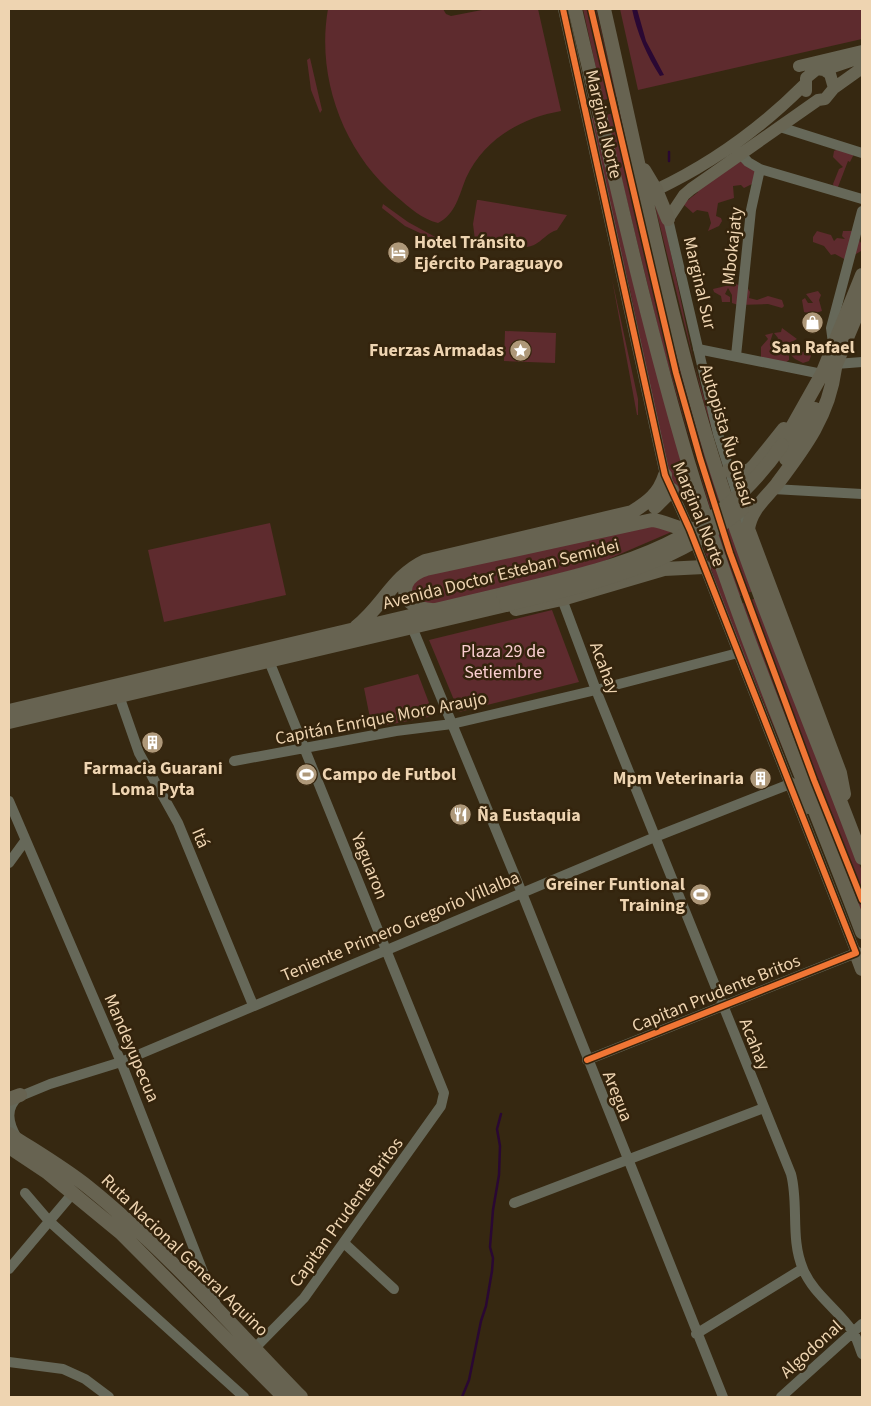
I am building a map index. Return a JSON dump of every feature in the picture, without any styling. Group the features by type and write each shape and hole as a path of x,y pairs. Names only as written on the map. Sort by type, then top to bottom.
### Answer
{"highway":[{"path":"575,9 667,387 688,462 754,652 862,932"},
{"name":"Autopista Ñu Guasú","path":"604,9 690,379 713,458 757,586 856,834 862,858"},
{"path":"638,161 656,190 668,219"},
{"name":"Avenida Doctor Esteban Semidei","path":"829,370 833,348 862,275"},
{"name":"Avenida Doctor Esteban Semidei","path":"9,711 117,692 269,661 447,619 616,566 678,540 736,499 786,448 829,370 862,302"},
{"path":"829,370 832,391 814,432 773,489 754,510 748,529 840,773 856,834"},
{"path":"729,470 738,474 744,473 755,465 783,430 807,390 829,370"},
{"path":"346,631 370,616 398,579 411,567 425,560 632,512 652,499 660,489 665,475"},
{"path":"626,524 655,507 672,490"},
{"path":"436,610 423,610 408,600 405,586 411,576 426,569 626,524 652,520 664,521 684,530 690,530"},
{"path":"447,619 474,619 562,599 664,569 704,567"},
{"name":"Avenida Doctor Esteban Semidei","path":"9,722 346,631 436,610 504,600"},
{"path":"790,784 804,798 851,902"},
{"path":"856,953 862,969"},
{"name":"Ruta Nacional General Aquino","path":"12,1141 56,1164 87,1186 124,1218 218,1310 301,1397"},
{"name":"Ruta Nacional General Aquino","path":"12,1141 122,1233 281,1396"}],"main road":[{"path":"799,66 862,51"},
{"path":"656,190 690,172 771,117 804,85 810,72 824,70 862,57"},
{"path":"668,219 684,195 818,100 825,99 834,88 862,68"},
{"path":"824,70 830,74 834,88"},
{"path":"804,85 811,97 818,100"}],"street":[{"name":"Marginal Norte","path":"563,9 665,475 690,530 856,953"},
{"path":"780,127 862,153"},
{"path":"732,144 740,155 760,170 862,199"},
{"name":"Mbokajaty","path":"736,356 751,210 760,170"},
{"path":"833,348 832,328 862,211"},
{"name":"Marginal Sur","path":"668,219 718,434 748,529"},
{"path":"698,349 829,370 862,362"},
{"path":"773,489 862,494"},
{"name":"Acahay","path":"562,599 596,690 764,1108 794,1188 797,1244 802,1269 827,1303 853,1332 862,1354"},
{"name":"Aregua","path":"412,627 522,893 696,1334 723,1397"},
{"name":"Capitán Enrique Moro Araujo","path":"234,761 452,724 596,690 738,653"},
{"name":"Yaguaron","path":"269,661 441,1083"},
{"name":"Itá","path":"117,692 138,754 178,823 253,1005"},
{"name":"Teniente Primero Gregorio Villalba","path":"12,1098 121,1062 655,837 790,784"},
{"name":"Mandeyupecua","path":"9,801 121,1062 218,1310"},
{"path":"9,863 25,841"},
{"name":"Capitan Prudente Britos","path":"587,1060 723,1008 856,953"},
{"name":"Capitan Prudente Britos","path":"254,1349 304,1298 441,1106 444,1093 441,1083"},
{"path":"12,1098 9,1119 12,1141"},
{"path":"514,1203 764,1108"},
{"path":"9,1269 73,1192"},
{"path":"25,1193 49,1221 244,1397"},
{"path":"344,1243 394,1289"},
{"path":"696,1334 802,1269"},
{"name":"Algodonal","path":"781,1397 862,1324"},
{"path":"9,1362 62,1369 85,1379 109,1397"}],"green space":[{"path":"328,9 443,9 446,14 451,16 487,9 538,9 561,111 546,114 518,125 493,142 474,164 449,215 438,223 427,219 416,213 378,179 348,136 330,87 325,35"},
{"path":"583,9 596,9 617,97 603,100"},
{"path":"620,9 862,9 862,39 638,90"},
{"path":"310,58 322,110 320,113 311,90 307,60"},
{"path":"621,111 721,499 710,508 663,348 606,115"},
{"path":"595,117 699,516 696,518 676,490 667,469 630,290 589,119"},
{"path":"838,149 854,154 850,162 848,161 838,187 834,187 833,184 839,169 843,167 833,157 834,151"},
{"path":"740,160 757,169 754,183 744,188 741,185 733,186 734,198 718,203 716,216 721,218 722,221 719,226 708,231 711,223 708,212 697,210 693,213 683,204 698,192 696,189"},
{"path":"653,198 665,225 694,362"},
{"path":"477,200 567,215 557,230 534,245 520,248 505,246 475,240 473,224"},
{"path":"383,204 408,222 437,238 437,241 405,226 382,208"},
{"path":"817,231 831,235 834,241 837,238 845,239 842,236 843,231 854,231 861,243 861,251 846,260 835,254 831,255 824,246 813,242 813,237"},
{"path":"612,279 638,399 638,415 637,415"},
{"path":"732,279 739,286 747,287 750,292 749,298 757,300 768,296 782,300 784,306 782,308 768,304 738,305 732,303 732,295 728,288 725,294 730,297 730,302 722,302 721,296 714,292 713,289 730,285"},
{"path":"818,291 821,295 819,300 822,311 812,314 804,312 802,300 805,298 808,303 813,303 806,294"},
{"path":"782,328 797,339 788,344 783,343 780,349 785,351 791,347 802,352 808,351 811,356 809,361 803,363 789,353 789,360 785,363 761,357 761,347 768,339 765,335 773,333 770,342 776,347 775,343 778,338 774,333 781,332"},
{"path":"505,331 556,333 555,363 504,361"},
{"path":"694,364 731,492 704,403"},
{"path":"270,523 286,595 164,622 148,550"},
{"path":"648,524 676,530 597,564 437,605 417,603 410,588 420,577"},
{"path":"730,525 753,591 738,597 717,535"},
{"path":"707,540 793,773 727,614 702,543"},
{"path":"756,598 862,871 862,914 741,604"},
{"name":"Plaza 29 de Setiembre","path":"552,610 579,682 459,712 429,640"},
{"path":"418,674 434,716 372,728 364,688"}],"shaded area":[{"path":"632,9 637,9 646,41 664,75 660,76 647,52"}],"waterway":[{"path":"669,152 669,161"},
{"path":"462,1397 469,1380 492,1271 493,1258 490,1247 493,1210 499,1175 500,1146 497,1129 501,1114"}],"cycle path":[{"path":"563,9 665,475 690,530 856,953 587,1060"},
{"path":"591,9 676,373 700,458 730,553 814,780 862,900"}],"place":[{"name":"Hotel Tránsito Ejército Paraguayo","path":"398,252"},
{"name":"San Rafael","path":"813,322"},
{"name":"Fuerzas Armadas","path":"520,350"},
{"name":"Farmacia Guarani Loma Pyta","path":"153,743"},
{"name":"Campo de Futbol","path":"306,774"},
{"name":"Mpm Veterinaria","path":"760,778"},
{"name":"Ña Eustaquia","path":"461,815"},
{"name":"Greiner Funtional Training","path":"701,894"}]}
